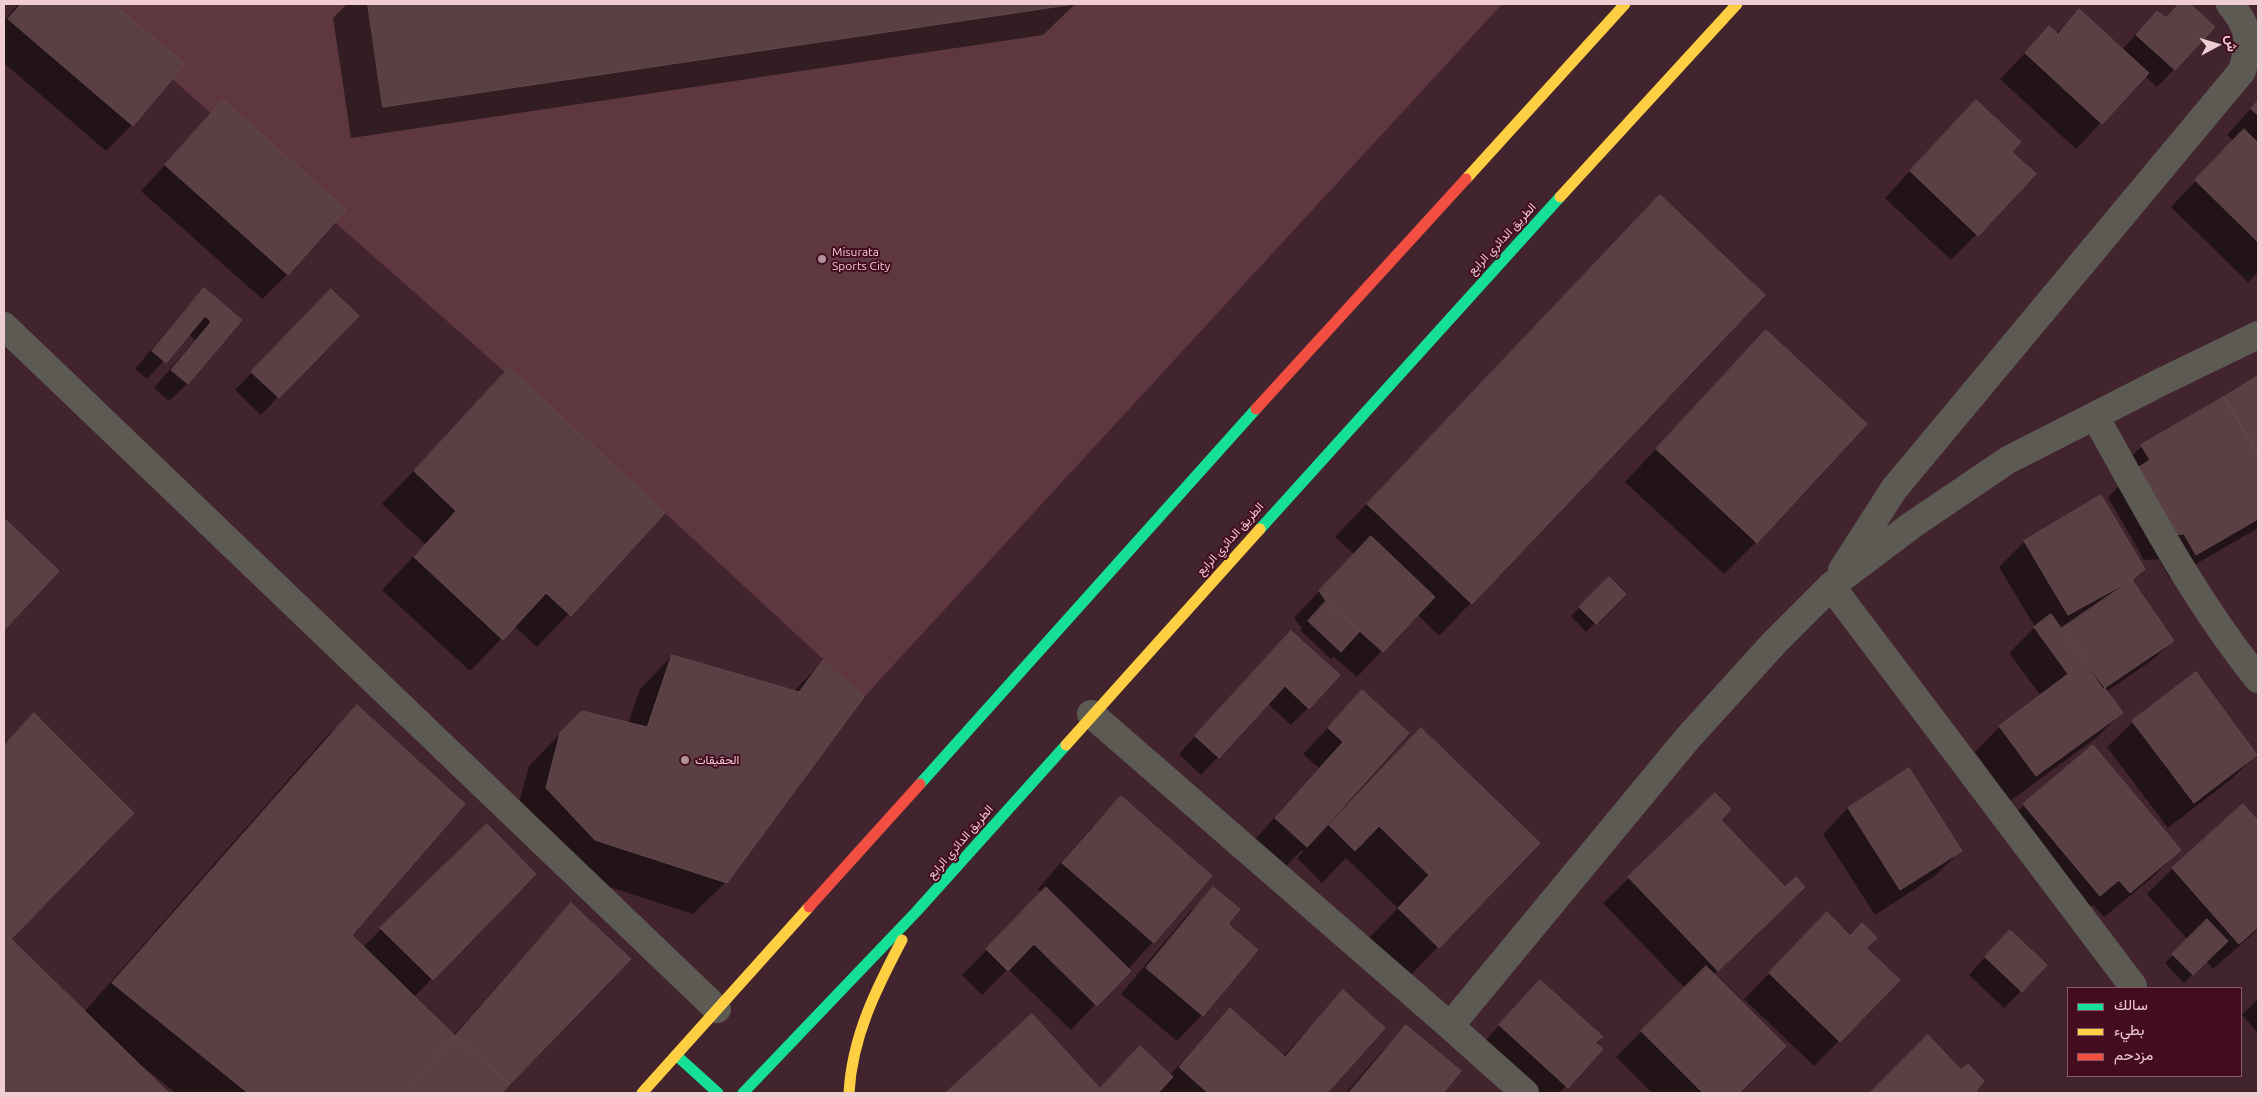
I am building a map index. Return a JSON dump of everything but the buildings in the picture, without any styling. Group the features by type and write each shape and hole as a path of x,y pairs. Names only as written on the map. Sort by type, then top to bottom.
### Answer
{"main road":[{"path":"643,1093 1323,335 1625,4"},
{"name":"الطريق الدائري الرابع","path":"744,1093 916,912 1091,714 1398,374 1738,4"},
{"path":"849,1093 849,1075 859,1036 876,989 916,912"},
{"path":"676,1055 718,1093"}],"street":[{"path":"1832,586 1894,489 2242,71 2249,49 2247,33 2230,4"},
{"path":"4,326 717,1009"},
{"path":"1450,1026 1687,739 1774,643 1832,586 1912,525 2008,460 2258,335"},
{"path":"2095,416 2162,536 2226,638 2258,678"},
{"path":"1832,586 2133,986"},
{"path":"1091,714 1525,1093"}],"shaded area":[{"name":"Misurata Sports City","path":"87,4 1502,4 864,697 665,513"}],"traffic: fast":[{"path":"1260,529 1560,197"},
{"path":"920,784 1256,409"},
{"path":"743,1093 916,912 1066,745"},
{"path":"676,1055 718,1093"}],"traffic: slow":[{"path":"1466,179 1625,4"},
{"path":"1560,197 1737,4"},
{"path":"1066,745 1260,529"},
{"path":"642,1093 809,907"},
{"path":"849,1093 851,1072 860,1033 883,977 902,940"}],"traffic: jam":[{"path":"1256,409 1466,179"},
{"path":"809,907 920,784"}],"place":[{"name":"Misurata Sports City","path":"822,259"},
{"name":"الحقيقات","path":"685,760"}]}
